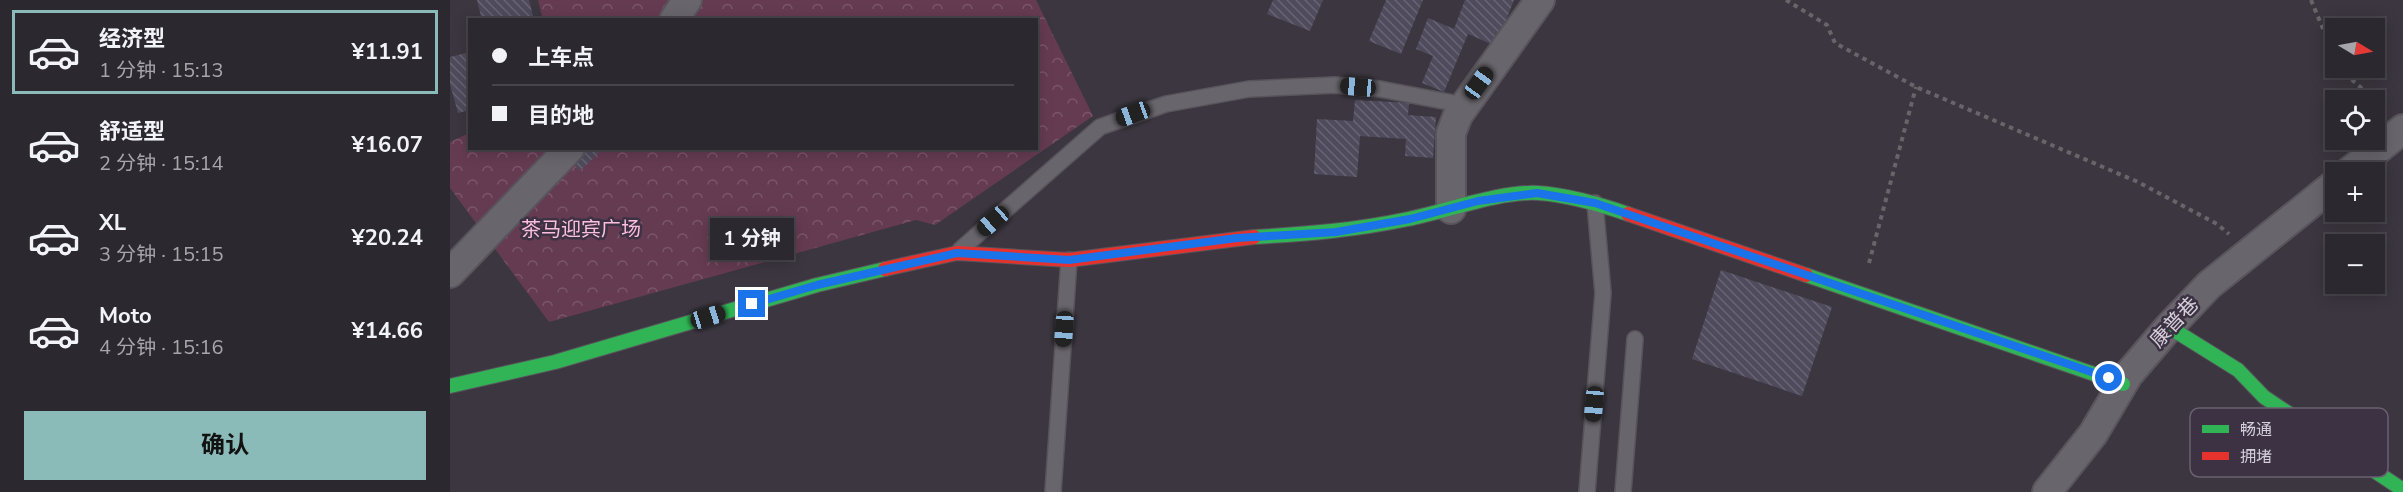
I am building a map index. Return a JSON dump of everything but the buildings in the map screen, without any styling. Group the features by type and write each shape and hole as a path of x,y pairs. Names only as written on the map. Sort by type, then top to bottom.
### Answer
{"street":[{"path":"675,18 687,0"},
{"path":"1451,209 1451,134 1464,105 1540,0"},
{"path":"2362,162 2403,129"},
{"path":"450,273 568,150"},
{"name":"康普巷","path":"2047,492 2093,434 2122,384 2169,327 2209,285 2325,192"},
{"path":"450,386 555,362 817,285 957,253 1069,260 1237,238 1336,232 1451,209 1478,201 1537,193 1595,203 2122,384"},
{"path":"2169,327 2238,369 2264,396 2282,408"},
{"path":"2384,477 2403,490"}],"lane":[{"path":"957,253 1100,127 1166,104 1249,88 1335,85 1380,89 1464,105"},
{"path":"1587,492 1603,293 1595,203"},
{"path":"1053,492 1069,260"},
{"path":"1623,492 1635,339"}],"path":[{"path":"1786,0 1827,25 1834,43 1916,87 2138,182 2217,224 2250,252"},
{"path":"2311,0 2325,34"},
{"path":"2350,78 2380,102 2403,129"},
{"path":"1861,294 1916,87"}],"green space":[{"name":"茶马迎宾广场","path":"538,0 1036,0 1093,116 935,225 916,220 549,322 450,188 450,142 468,133 468,150 1038,150 1038,18 542,18"}],"traffic: fast":[{"path":"1254,237 1312,233 1389,223 1490,198 1523,193 1572,198 1628,214"},
{"path":"450,386 555,362 817,285 885,269"},
{"path":"1806,275 2123,384"},
{"path":"2169,327 2238,370 2264,397 2280,408"},
{"path":"2384,477 2403,490"}],"traffic: jam":[{"path":"1628,214 1806,275"},
{"path":"885,269 957,253 1069,260 1254,237"}],"route":[{"path":"752,304 817,285 957,253 1069,260 1237,238 1336,232 1410,219 1478,201 1537,193 1595,203 2109,378"}]}
